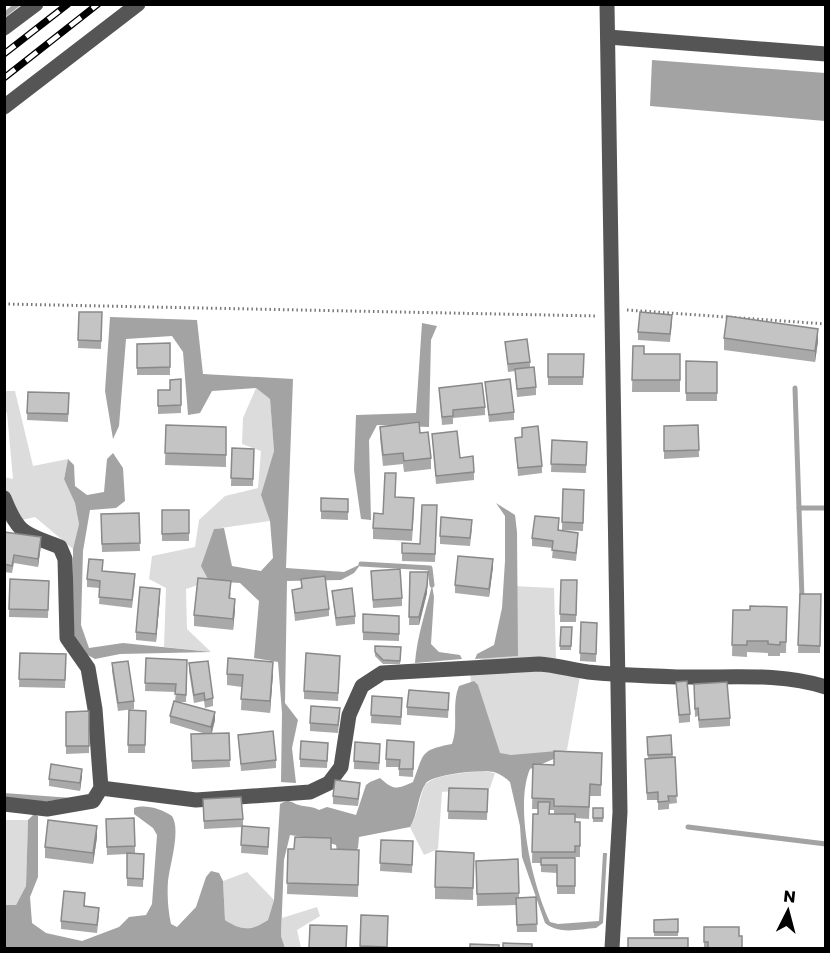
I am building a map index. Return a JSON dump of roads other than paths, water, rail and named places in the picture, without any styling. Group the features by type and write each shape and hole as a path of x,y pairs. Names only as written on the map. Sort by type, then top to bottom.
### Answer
{"street":[{"path":"4,28 36,4"},
{"path":"4,106 138,4"},
{"path":"607,4 620,812 612,948"},
{"path":"608,37 825,54"},
{"path":"4,498 12,519 18,527 26,533 60,547 65,559 67,638 87,668 95,709 101,788 93,801 47,809 4,804"},
{"path":"101,788 196,800 310,792 328,783 341,767 349,715 362,686 382,673 539,664 563,666 588,672 681,677 756,676 811,682 825,687"}],"waterway":[{"path":"4,15 18,4"},
{"path":"795,388 802,599"},
{"path":"799,508 826,508"},
{"path":"361,564 430,568 432,585"},
{"path":"688,827 826,844"}],"railway":[{"path":"4,54 68,4"},
{"path":"4,78 98,4"}]}
